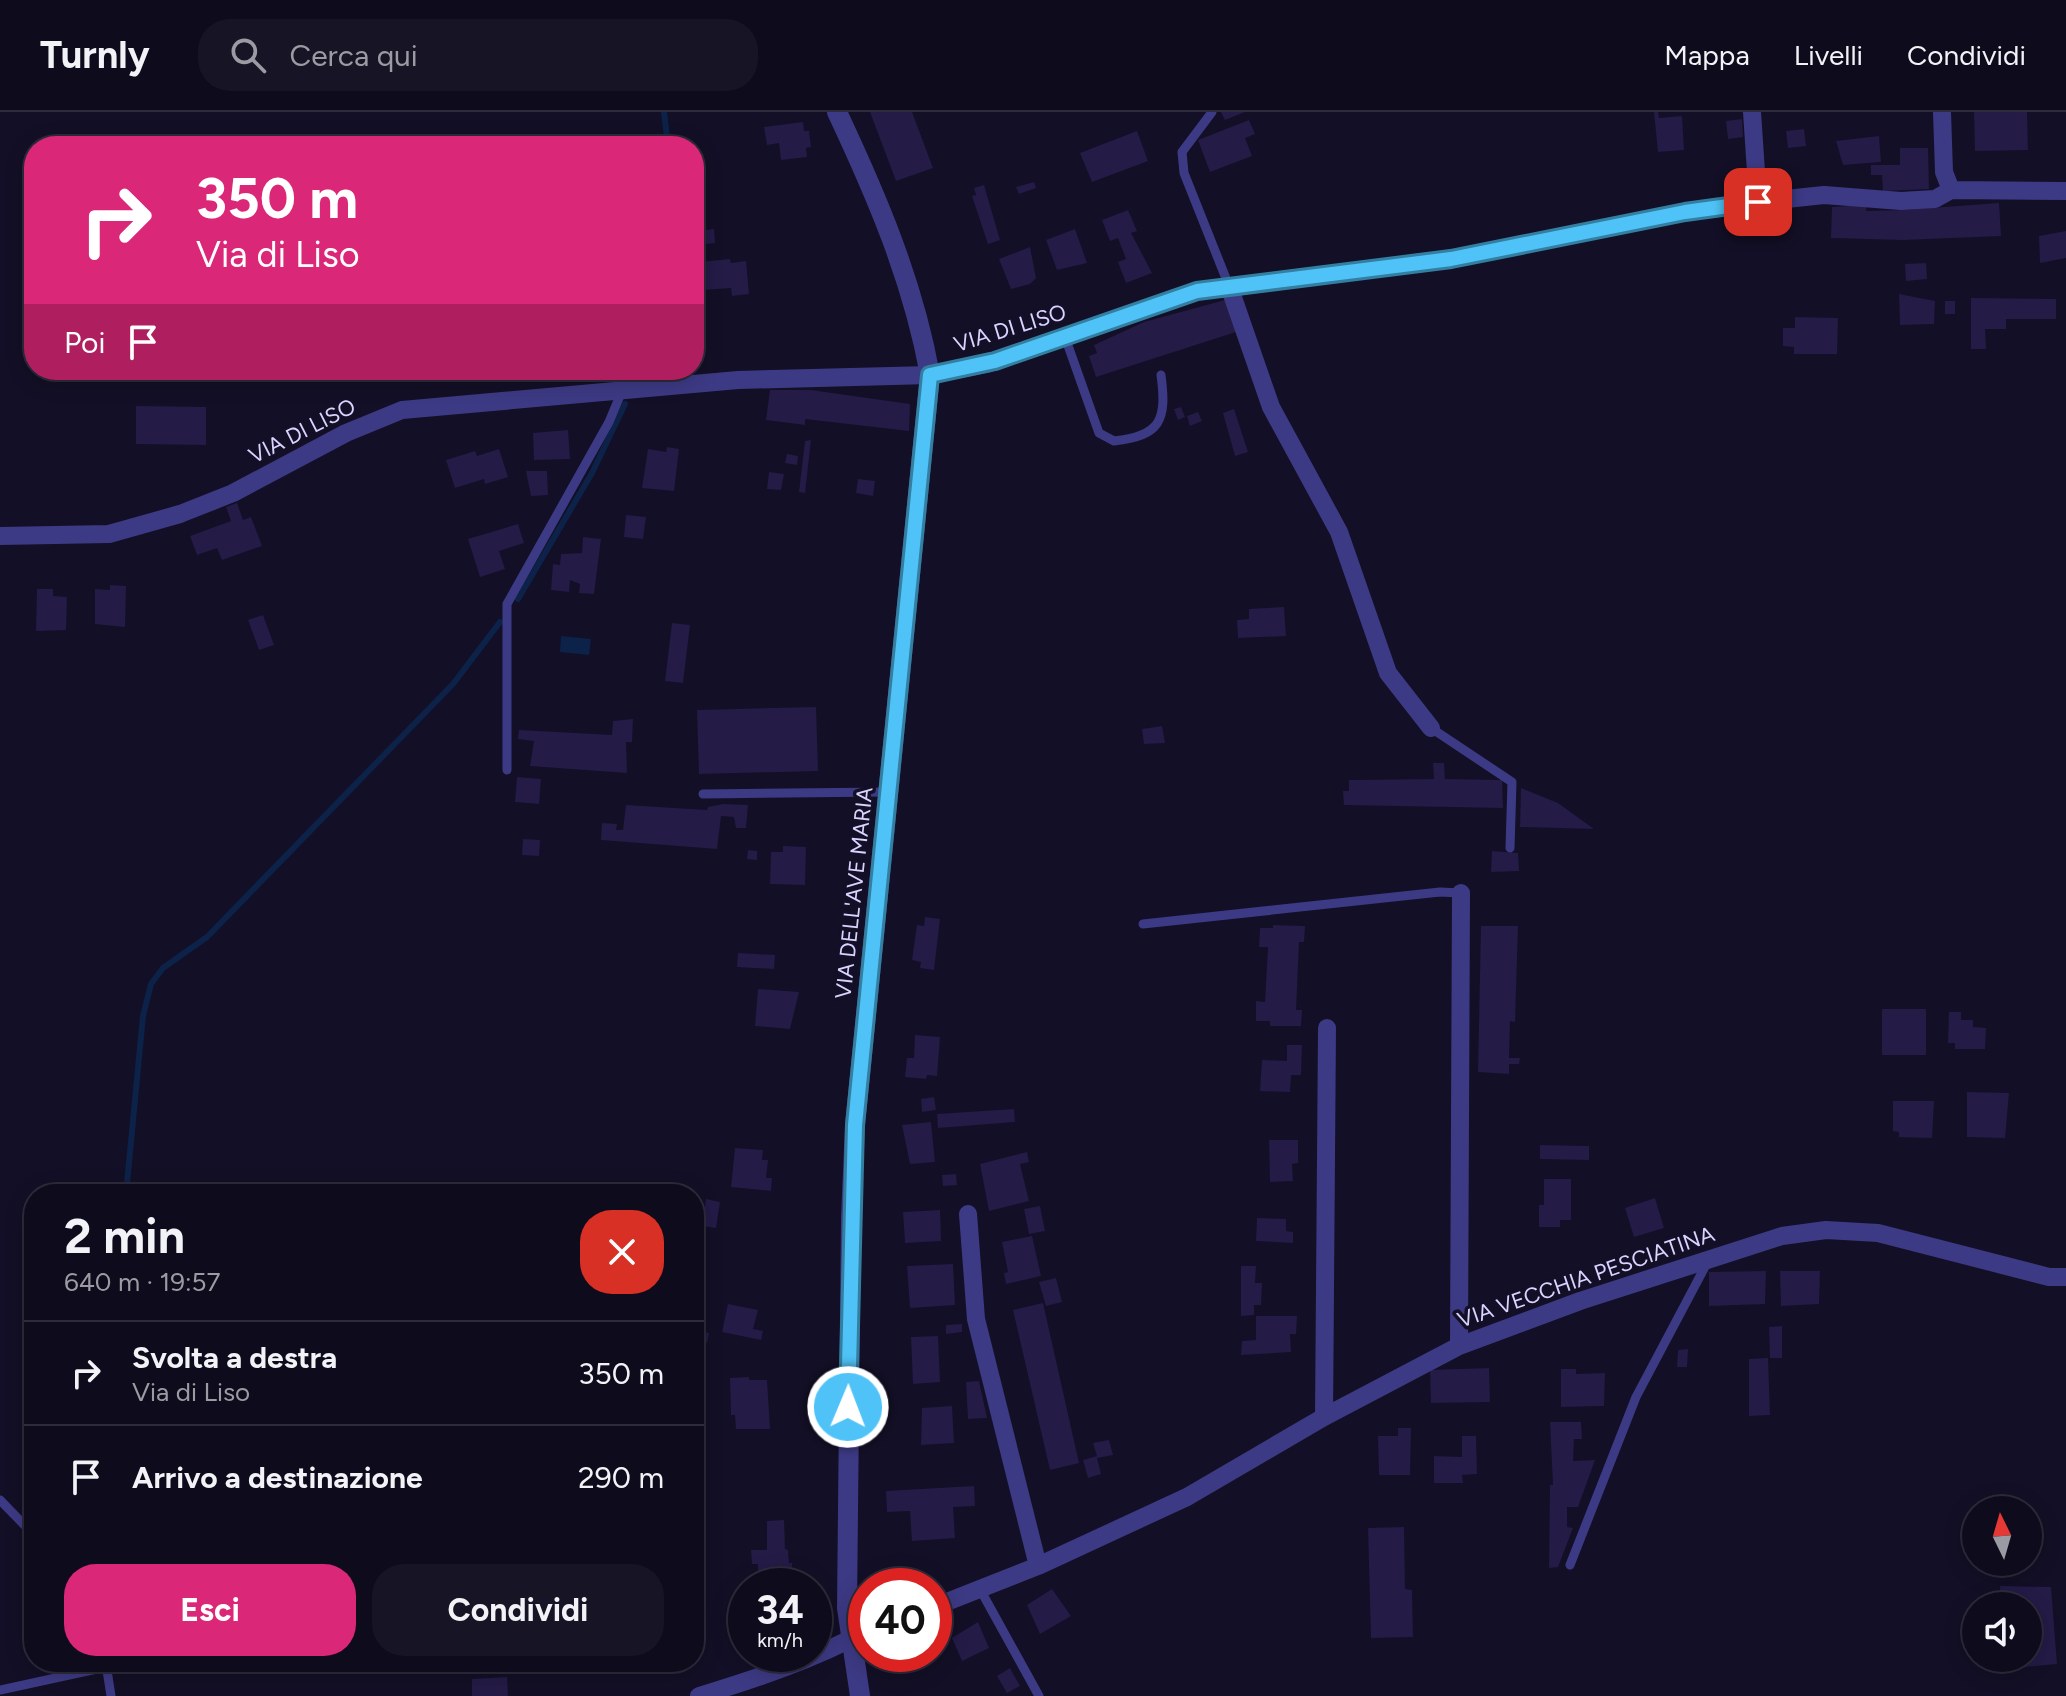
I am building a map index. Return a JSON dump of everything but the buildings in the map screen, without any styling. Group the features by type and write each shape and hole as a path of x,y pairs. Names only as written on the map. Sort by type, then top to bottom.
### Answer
{"street":[{"name":"VIA DELL'AVE MARIA","path":"837,112 878,199 906,275 930,375 855,1125 846,1530 850,1568"},
{"path":"1752,112 1758,202"},
{"path":"1942,112 1944,172 1951,190"},
{"name":"VIA DI LISO","path":"0,536 109,534 180,514 233,493 346,433 402,410 738,380 930,375 987,364 1197,291 1451,259 1685,212 1758,202 1824,195 1901,201 1935,199 1951,190 2066,191"},
{"path":"1229,286 1271,407 1339,532 1388,673 1431,728"},
{"path":"1459,1346 1461,893"},
{"path":"1324,1417 1327,1028"},
{"path":"968,1214 976,1319 1038,1566"},
{"name":"VIA VECCHIA PESCIATINA","path":"952,1601 1038,1566 1187,1497 1324,1417 1459,1346 1580,1301 1782,1236 1826,1230 1878,1233 2049,1277 2066,1277"},
{"path":"699,1696 778,1672 848,1640"},
{"name":"VIA DELL'AVE MARIA","path":"859,1672 860,1696"}],"lane":[{"path":"1212,112 1182,152 1184,173 1229,286"},
{"path":"1065,337 1099,433 1114,441 1150,433 1161,419 1165,401 1161,375"},
{"path":"507,770 507,604 622,391"},
{"path":"1431,728 1512,782 1510,848"},
{"path":"703,794 889,792"},
{"path":"1143,924 1440,892 1461,893"},
{"path":"1570,1565 1636,1397 1709,1260"},
{"path":"0,1500 24,1525"},
{"path":"981,1591 1039,1696"},
{"path":"0,1690 73,1672"},
{"path":"107,1672 111,1696"}],"water":[{"path":"561,636 591,639 589,655 560,652"}],"waterway":[{"path":"664,112 667,136"},
{"path":"518,599 592,473 625,404"},
{"path":"127,1184 143,1016 151,984 163,968 207,937 453,684 500,622"}],"route":[{"path":"848,1407 855,1125 930,375 987,364 1197,291 1451,259 1685,212 1758,202"}]}
